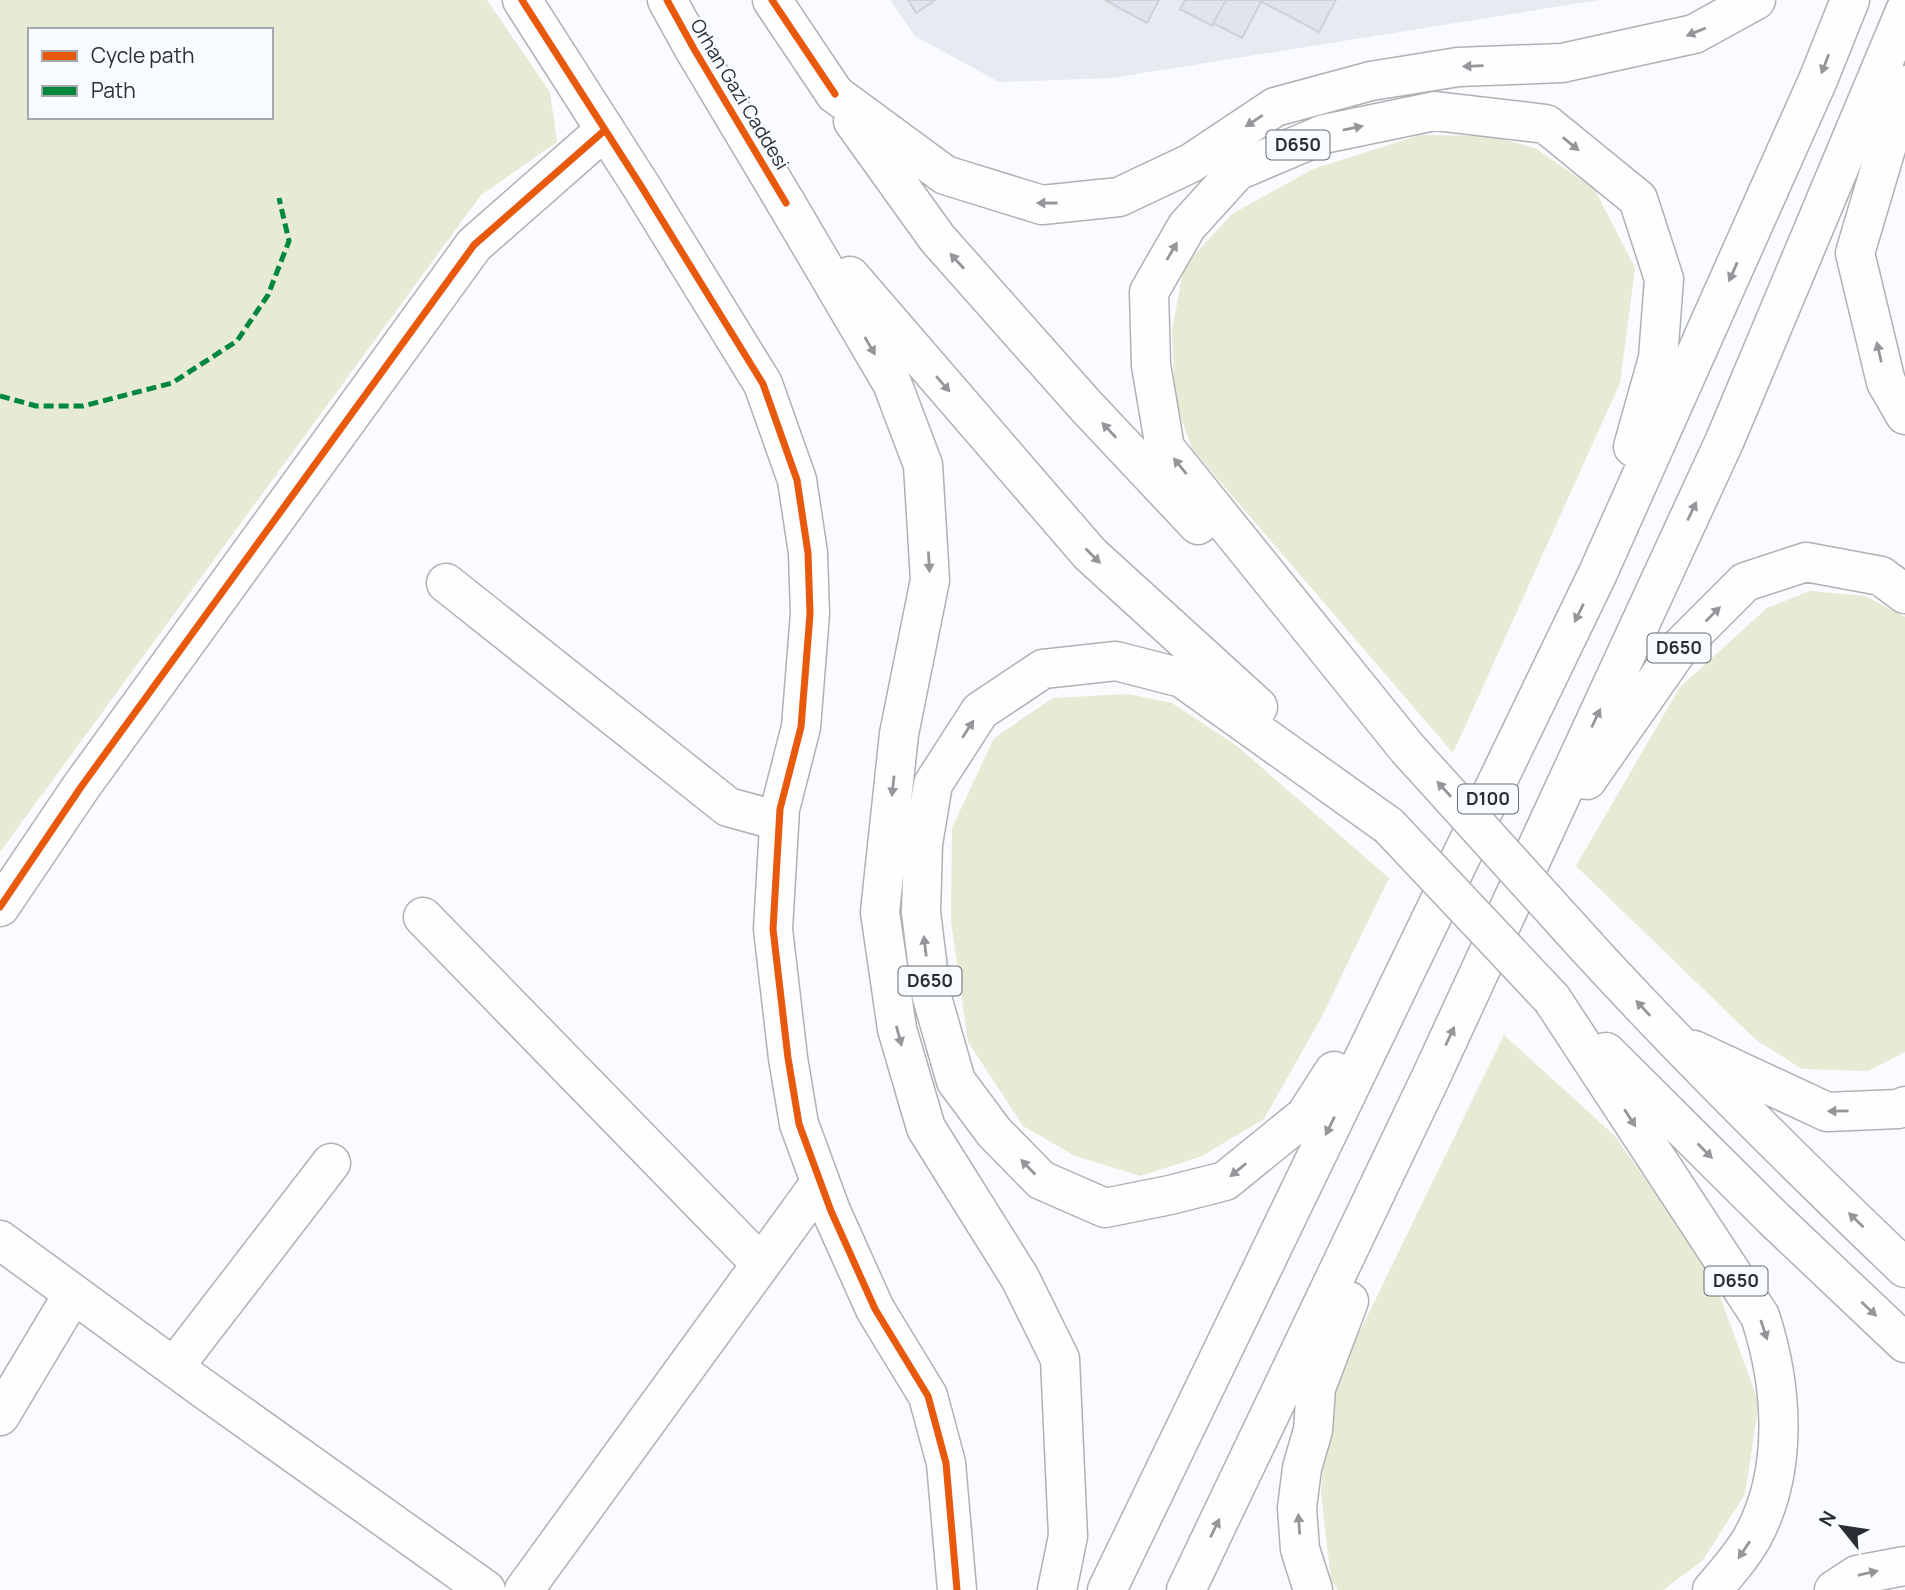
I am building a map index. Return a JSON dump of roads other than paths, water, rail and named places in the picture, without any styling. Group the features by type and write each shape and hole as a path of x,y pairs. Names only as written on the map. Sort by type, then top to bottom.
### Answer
{"main road":[{"path":"522,0 763,384 797,480 808,553 810,614 801,726 779,821 773,929 788,1058 799,1124 831,1212 875,1310 928,1396 946,1463 957,1590"},
{"name":"Orhan Gazi Caddesi","path":"667,0 786,203"},
{"path":"772,0 937,238 1086,406 1408,748 1672,1040 1905,1268"},
{"name":"D650","path":"835,94 946,175 1042,205 1054,204 1119,197 1191,163 1275,107 1371,81 1458,67 1562,63 1694,34 1756,0"},
{"name":"D100","path":"1107,1590 1598,573 1818,80 1850,0"},
{"path":"1186,1590 1431,1077 1725,440 1905,11"},
{"path":"1905,85 1856,253 1886,382 1905,415"},
{"name":"D650","path":"1408,748 1165,448 1151,365 1149,292 1187,226 1237,171 1324,134 1435,111 1546,124 1638,199 1664,279 1658,358 1598,573"},
{"path":"0,907 81,787 474,246 605,130"},
{"name":"D650","path":"786,203 1090,554 1390,826 1552,999 1774,1219 1905,1343"},
{"name":"D650","path":"786,203 892,383 923,466 930,580 899,734 880,912 897,1029 926,1128 1020,1278 1060,1359 1068,1536 1057,1590"},
{"name":"D650","path":"1528,865 1680,647 1745,582 1806,562 1881,576 1905,594"},
{"path":"446,583 729,807 779,821"},
{"name":"D650","path":"1390,826 1182,678 1116,661 1043,669 980,711 933,784 923,844 921,912 931,994 956,1081 994,1132 1041,1180 1105,1208 1225,1181 1305,1116 1427,924"},
{"path":"423,917 761,1264"},
{"name":"D650","path":"1552,999 1760,1316 1769,1346 1779,1409 1773,1474 1765,1507 1752,1537 1734,1565 1712,1590"},
{"path":"1672,1040 1827,1112 1898,1109 1905,1105"},
{"path":"1312,1590 1300,1549 1297,1508 1301,1468 1313,1430 1316,1388 1431,1077"},
{"path":"174,1367 331,1163"},
{"path":"524,1590 820,1183"},
{"path":"0,1240 486,1590"},
{"path":"0,1416 74,1294"},
{"path":"1835,1590 1857,1575 1905,1566"}]}
